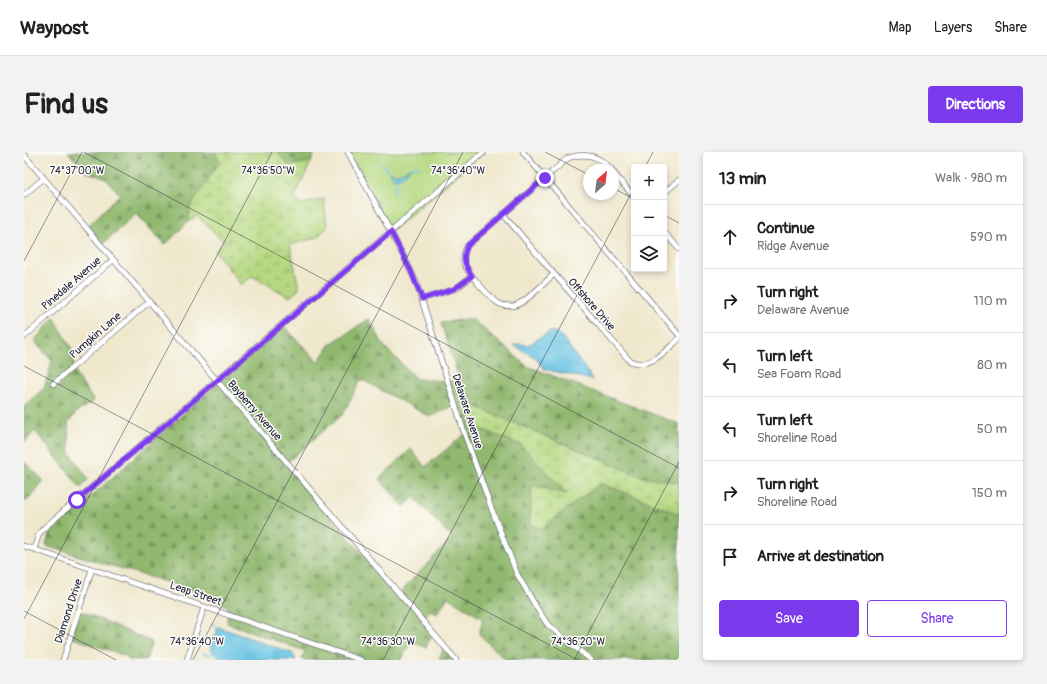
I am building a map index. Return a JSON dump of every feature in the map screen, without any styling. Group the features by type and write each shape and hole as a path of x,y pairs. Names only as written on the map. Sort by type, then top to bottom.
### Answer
{"street":[{"name":"Delaware Avenue","path":"348,152 411,271 422,299 466,438 517,574 548,625 591,660"},
{"path":"34,549 38,536 44,528 484,152"},
{"path":"523,152 679,335"},
{"name":"Bayberry Avenue","path":"24,155 456,660"},
{"path":"554,274 520,304 504,306 492,299 472,276 464,263 465,250 468,245 568,158 580,155 596,157 606,164"},
{"path":"24,195 44,178"},
{"path":"619,179 631,193"},
{"path":"667,190 679,180"},
{"name":"Offshore Drive","path":"503,214 630,361 640,364 651,362 679,339"},
{"path":"667,235 679,249"},
{"name":"Pinedale Avenue","path":"24,337 114,260"},
{"path":"422,299 454,289 472,276"},
{"name":"Pumpkin Lane","path":"53,384 149,302"},
{"name":"Leap Street","path":"24,546 361,660"},
{"name":"Diamond Drive","path":"63,660 92,569"},
{"path":"187,660 204,607"}],"green space":[{"path":"68,152 215,152 220,161 189,209 189,221 165,245 136,213 101,246 85,229 120,194 104,177 86,172"},
{"path":"215,152 278,152 288,165 311,162 294,198 301,204 324,199 327,227 318,237 290,245 299,289 290,297 252,276 241,285 215,251 224,242 197,216 189,221 189,209 220,161"},
{"path":"278,152 315,152 311,162 288,165"},
{"path":"349,152 485,152 391,231"},
{"path":"54,317 72,349 75,374 94,401 77,412 68,423 70,453 88,479 81,488 35,431 24,443 24,407 44,388 52,361 34,341"},
{"path":"471,318 527,366 679,424 679,483 640,476 467,403 471,425 521,445 568,495 541,529 601,483 679,514 679,660 506,660 479,634 483,619 448,597 437,614 430,610 420,622 433,633 426,647 411,642 401,660 302,660 305,651 227,623 228,606 176,585 46,546 50,529 97,491 283,325 318,362 329,345 369,319 384,346 416,379 460,382 441,323","holes":["361,379 430,417 455,405 465,434 425,467 411,449 379,479 404,507 414,497 452,538 398,595 285,464 343,414"]},
{"path":"467,403 640,476 679,483 679,514 601,483 541,529 530,524 532,485 567,494 521,445 471,425"},
{"path":"24,462 43,480 26,502 24,500"},
{"path":"79,610 152,642 146,660 128,660 129,657 70,637"},
{"path":"444,647 456,660 439,660"}],"water":[{"path":"410,167 402,177 397,179 391,176 389,171 397,174"},
{"path":"550,332 555,332 563,338 593,380 544,369 535,357 513,345 528,345"},
{"path":"219,627 292,653 296,660 243,659 217,656 210,650 213,635 217,634 217,628"}],"waterway":[{"path":"380,162 389,171"},
{"path":"410,167 420,166"},
{"path":"394,192 397,179"},
{"path":"212,623 217,628"},
{"path":"202,653 211,655 214,652"}],"route":[{"path":"77,500 391,232 411,271 422,299 454,289 465,283 472,276 464,263 465,250 468,245 545,178"}]}
